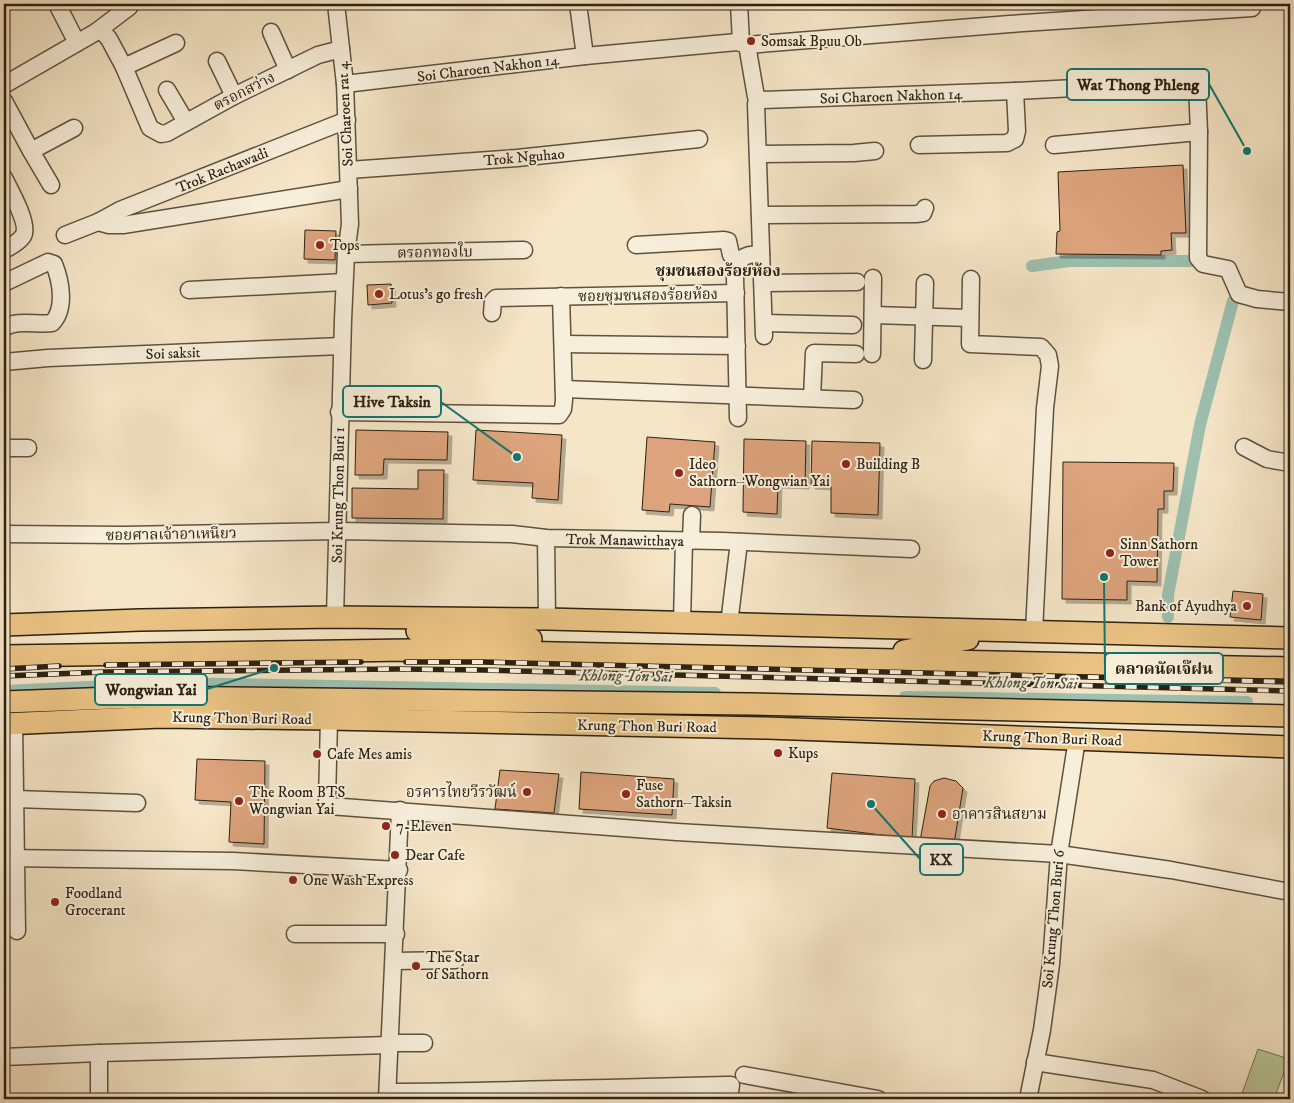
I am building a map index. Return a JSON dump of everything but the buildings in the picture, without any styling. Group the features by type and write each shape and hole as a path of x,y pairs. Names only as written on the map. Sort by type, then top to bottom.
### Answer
{"main road":[{"path":"4,625 81,621 335,617 547,619 1290,638"},
{"path":"220,619 528,639 643,655"},
{"path":"862,659 1010,631"},
{"path":"4,656 409,650 1290,668"},
{"name":"Krung Thon Buri Road","path":"4,702 141,697 751,704 1290,716"},
{"path":"161,717 408,707 482,701"},
{"path":"751,704 948,734"},
{"name":"Krung Thon Buri Road","path":"9,724 161,717 329,719 758,728 1290,747"}],"street":[{"path":"57,4 77,43"},
{"path":"4,85 96,32 129,7 128,4"},
{"name":"Soi Charoen rat 4","path":"336,4 345,84 350,224"},
{"path":"578,4 585,56"},
{"path":"739,4 744,44 754,90 758,99 756,104 764,330 853,325"},
{"name":"Soi Charoen Nakhon 14","path":"345,84 585,56 1251,6"},
{"path":"96,32 103,32 109,39 124,67 176,43"},
{"path":"271,32 288,70"},
{"name":"ตรอกสว่าง","path":"124,67 150,128 161,134 167,133 234,96 318,55 341,49"},
{"path":"217,61 234,96"},
{"name":"Soi Charoen Nakhon 14","path":"758,99 1015,91 1192,82 1196,85 1199,132 1198,258 1203,264 1228,269 1239,294 1290,302"},
{"path":"167,90 186,122"},
{"path":"919,145 1007,143 1015,139 1017,131 1015,91"},
{"path":"4,101 51,185"},
{"name":"Trok Rachawadi","path":"65,235 98,222 120,210 347,120"},
{"path":"31,151 74,128"},
{"path":"1054,145 1199,132"},
{"name":"Trok Nguhao","path":"349,170 517,158 699,139"},
{"path":"758,154 875,151"},
{"path":"4,178 23,219 26,230 23,237 4,250"},
{"name":"Trok Rachawadi","path":"98,222 109,225 123,225 349,189"},
{"path":"760,215 916,214 922,213 925,208"},
{"name":"Soi Krung Thon Buri 1","path":"335,617 344,282 350,224"},
{"path":"636,245 724,240 728,241 731,255 740,260 752,254 762,254"},
{"name":"ตรอกทองใบ","path":"346,254 524,250"},
{"name":"ซอยชุมชนสองร้อยห้อง","path":"738,418 735,276 737,263 740,260"},
{"path":"4,284 48,262 54,264 60,294 57,318 52,323 8,324 4,328"},
{"path":"812,398 814,353 864,354 874,316 873,278"},
{"path":"971,279 970,344 1041,347 1048,355 1050,366 1044,408 1034,632"},
{"path":"189,290 344,282"},
{"path":"763,283 857,282"},
{"path":"923,360 925,283"},
{"name":"ซอยชุมชนสองร้อยห้อง","path":"492,313 493,301 496,298 736,293"},
{"name":"ซอยชุมชนสองร้อยห้อง","path":"340,412 559,415 563,409 564,389 561,296"},
{"path":"874,316 970,318"},
{"path":"563,344 737,346"},
{"name":"Soi saksit","path":"4,359 342,346"},
{"path":"564,389 854,400"},
{"path":"1244,447 1267,460 1290,463"},
{"path":"4,448 28,448"},
{"path":"682,622 688,520"},
{"name":"ซอยศาลเจ้าอาเหนียว","path":"4,534 124,535 338,532"},
{"name":"Trok Manawitthaya","path":"338,532 512,534 546,538 739,542 911,549"},
{"path":"546,538 547,619"},
{"path":"729,624 739,542"},
{"path":"329,719 328,804 677,832 1059,854 1171,870 1290,892"},
{"path":"9,724 15,799 10,858 17,932"},
{"name":"Soi Krung Thon Buri 6","path":"1028,1099 1042,1030 1052,953 1059,854 1077,739"},
{"path":"15,799 137,803"},
{"path":"400,810 399,870 387,1095 569,1088 731,1085 729,1099"},
{"path":"10,858 233,861 399,870"},
{"path":"295,934 396,934"},
{"path":"394,961 456,960"},
{"path":"4,1057 424,1043"},
{"path":"99,1053 99,1099"},
{"path":"1036,1062 1154,1080 1202,1099"},
{"path":"744,1075 878,1099"}],"green space":[{"path":"1258,1049 1289,1059 1274,1099 1240,1099"}],"waterway":[{"path":"1032,266 1069,261 1192,261"},
{"path":"1168,617 1168,595 1200,425 1233,301"},
{"name":"Khlong Ton Sai","path":"4,691 169,683 715,693"},
{"name":"Khlong Ton Sai","path":"905,697 1247,702"}],"railway":[{"path":"106,665 361,662"},
{"path":"406,662 482,662 1290,682"},
{"path":"4,669 59,666"},
{"path":"4,676 103,672 398,669 1290,691"}],"place":[{"name":"Somsak Bpuu Ob","path":"751,41"},
{"name":"Wat Thong Phleng","path":"1247,151"},
{"name":"Tops","path":"320,245"},
{"name":"Lotus's go fresh","path":"379,294"},
{"name":"Hive Taksin","path":"517,457"},
{"name":"Building B","path":"846,464"},
{"name":"Ideo Sathorn–Wongwian Yai","path":"679,473"},
{"name":"Sinn Sathorn Tower","path":"1110,553"},
{"name":"ตลาดนัดเจ๊ฝน","path":"1104,577"},
{"name":"Bank of Ayudhya","path":"1247,606"},
{"name":"Wongwian Yai","path":"274,668"},
{"name":"Kups","path":"778,753"},
{"name":"Cafe Mes amis","path":"317,754"},
{"name":"อรคารไทยวีรวัฒน์","path":"527,792"},
{"name":"Fuse Sathorn–Taksin","path":"626,794"},
{"name":"The Room BTS Wongwian Yai","path":"239,801"},
{"name":"KX","path":"871,804"},
{"name":"อาคารสินสยาม","path":"942,814"},
{"name":"7-Eleven","path":"386,826"},
{"name":"Dear Cafe","path":"395,855"},
{"name":"One Wash Express","path":"293,880"},
{"name":"Foodland Grocerant","path":"55,902"},
{"name":"The Star of Sathorn","path":"416,966"}],"district":[{"name":"ชุมชนสองร้อยห้อง","path":"718,270"}]}
